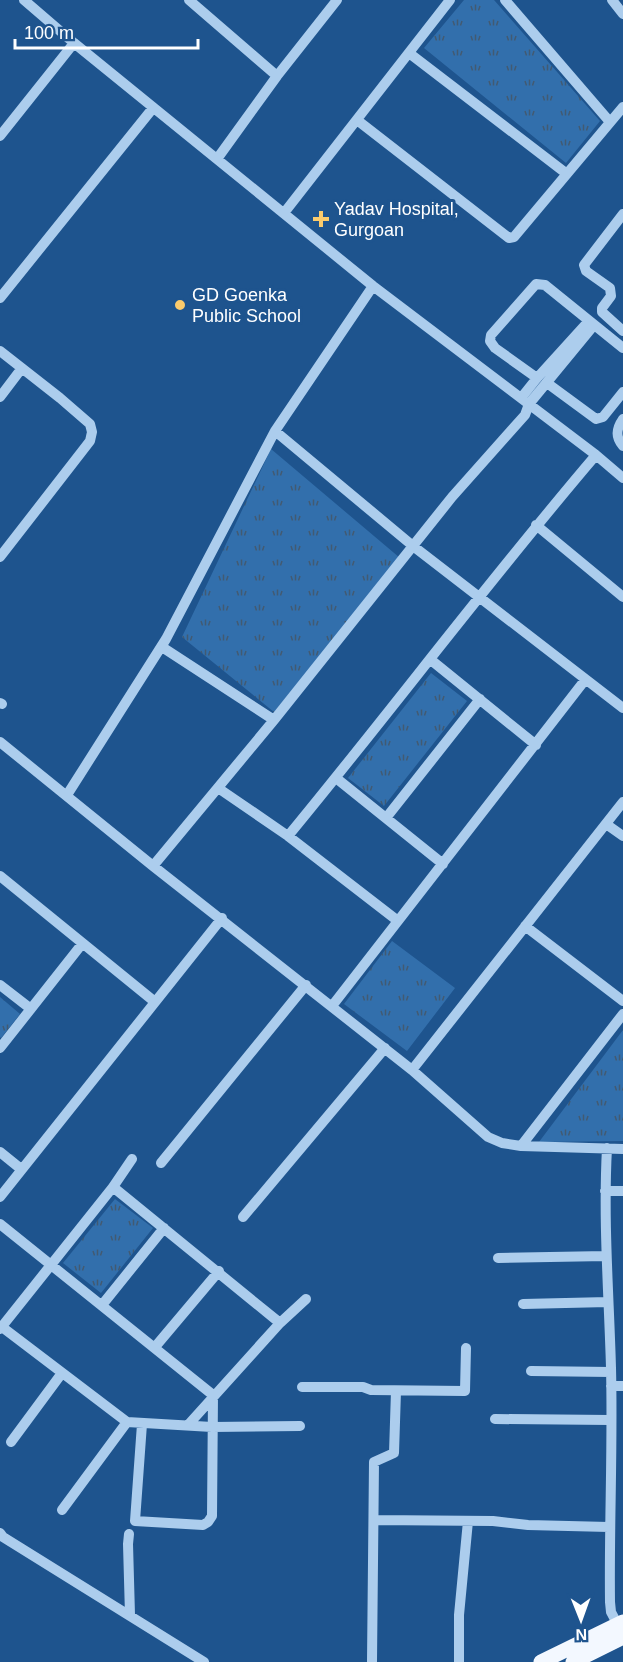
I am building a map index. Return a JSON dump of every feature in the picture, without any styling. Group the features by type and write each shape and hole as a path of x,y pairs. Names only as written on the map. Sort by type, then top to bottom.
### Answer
{"main road":[{"path":"541,1662 622,1629"},
{"path":"573,1662 622,1629"}],"street":[{"path":"24,0 373,286 623,478"},
{"path":"217,159 277,76 337,0"},
{"path":"284,213 450,0"},
{"path":"505,0 610,122"},
{"path":"612,0 623,14"},
{"path":"195,2 277,76"},
{"path":"0,135 74,43"},
{"path":"409,53 567,174"},
{"path":"357,120 509,238 514,237 623,106"},
{"path":"0,298 153,108"},
{"path":"623,215 584,267 586,271 610,288 611,296 602,308 602,312 623,331"},
{"path":"537,378 495,348 490,341 490,335 538,283 545,285 623,348"},
{"path":"67,795 162,646 275,431 373,286"},
{"path":"525,401 547,383 591,323"},
{"path":"153,866 274,720 452,497 525,415 525,401 537,378 591,323"},
{"path":"0,351 90,424 92,432 90,441 0,557"},
{"path":"0,397 22,368"},
{"path":"547,383 596,420 603,417 623,392"},
{"path":"623,419 617,434 623,446"},
{"path":"275,431 413,546 623,708"},
{"path":"288,836 431,660 536,525 596,455"},
{"path":"536,525 623,597"},
{"path":"162,646 274,720"},
{"path":"431,660 536,745"},
{"path":"332,1006 585,680"},
{"path":"386,818 480,699"},
{"path":"0,742 153,866 385,1048 488,1137 502,1143 521,1146 623,1149"},
{"path":"336,778 443,864"},
{"path":"218,788 288,836 398,921"},
{"path":"412,1070 623,802"},
{"path":"606,824 623,836"},
{"path":"0,876 155,1002"},
{"path":"0,1197 222,918"},
{"path":"525,927 623,1001"},
{"path":"0,1048 82,944"},
{"path":"0,985 31,1009"},
{"path":"161,1163 306,985"},
{"path":"521,1146 623,1014"},
{"path":"243,1217 385,1048"},
{"path":"607,1148 606,1256 611,1372 610,1602 611,1612 622,1629"},
{"path":"0,1152 21,1169"},
{"path":"132,1159 113,1187 1,1328 127,1422 212,1427 300,1426"},
{"path":"113,1187 219,1271 280,1323"},
{"path":"605,1191 623,1191"},
{"path":"0,1224 213,1395"},
{"path":"102,1305 164,1228"},
{"path":"498,1258 606,1256"},
{"path":"155,1347 219,1271"},
{"path":"188,1425 280,1323 306,1299"},
{"path":"523,1305 608,1302"},
{"path":"302,1387 363,1386 371,1390 465,1391 466,1348"},
{"path":"531,1371 611,1372"},
{"path":"11,1442 62,1373"},
{"path":"610,1386 623,1386"},
{"path":"372,1662 374,1462 394,1453 396,1391"},
{"path":"142,1424 135,1521 203,1525 212,1516 213,1395"},
{"path":"495,1419 610,1420"},
{"path":"62,1510 127,1422"},
{"path":"374,1520 609,1527"},
{"path":"459,1662 459,1615 468,1521"},
{"path":"0,1533 204,1662"},
{"path":"129,1534 130,1615"}],"green space":[{"path":"464,0 494,0 600,121 566,163 424,48"},
{"path":"271,449 400,558 274,712 182,637"},
{"path":"431,673 467,701 384,806 348,778"},
{"path":"392,941 455,988 407,1051 344,1004"},
{"path":"0,997 20,1014 1,1038 0,1037"},
{"path":"623,1030 623,1141 539,1142"},
{"path":"115,1199 153,1228 101,1293 63,1263"}],"place":[{"name":"Yadav Hospital, Gurgoan","path":"321,219"},
{"name":"GD Goenka Public School","path":"180,305"}]}
